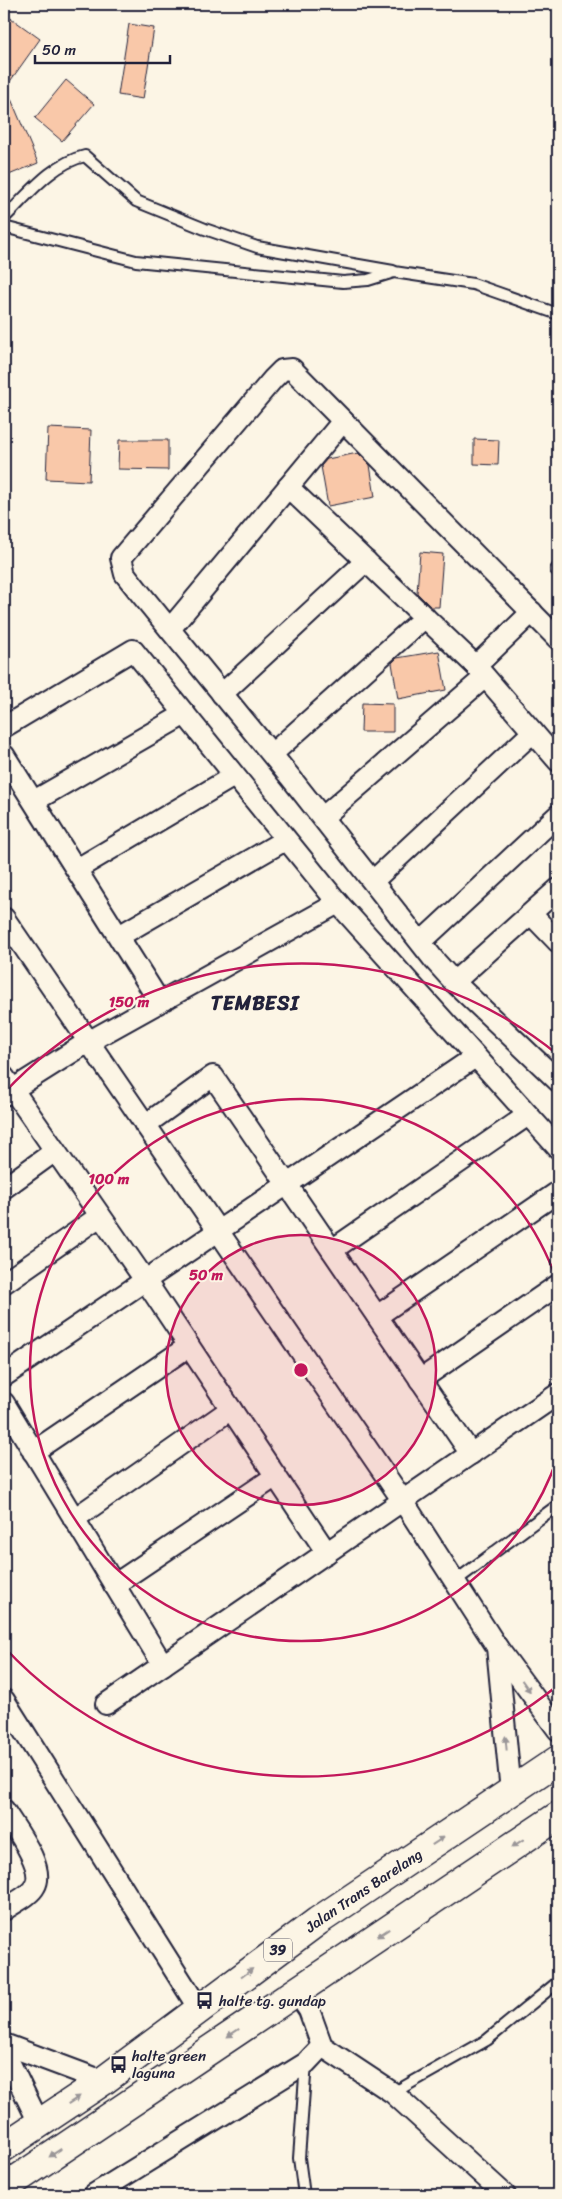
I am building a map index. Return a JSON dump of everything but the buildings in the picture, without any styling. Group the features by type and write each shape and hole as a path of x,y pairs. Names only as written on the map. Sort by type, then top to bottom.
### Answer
{"highway":[{"name":"Jalan Trans Barelang","path":"4,2146 103,2081 318,1921 558,1760"},
{"path":"4,2188 558,1816"}],"street":[{"path":"558,639 292,369 282,370 121,558 125,574 454,982 558,1082"},
{"path":"170,630 343,421"},
{"path":"288,487 480,671 558,761"},
{"path":"222,694 366,561"},
{"path":"323,818 480,671 532,612"},
{"path":"272,754 425,617"},
{"path":"4,727 133,650 285,840 338,903 558,1148"},
{"path":"34,801 185,714"},
{"path":"372,881 533,732"},
{"path":"4,754 159,1001"},
{"path":"77,870 234,776"},
{"path":"421,942 558,815"},
{"path":"119,936 285,840"},
{"path":"454,982 558,890"},
{"path":"327,1553 145,1280 55,1151 6,1087 338,903"},
{"path":"531,914 558,942"},
{"path":"4,918 403,1501 497,1647 558,1730"},
{"path":"4,1376 475,1057"},
{"path":"145,1125 213,1076 471,1454"},
{"path":"332,1250 528,1115"},
{"path":"4,1188 55,1151"},
{"path":"377,1316 558,1192"},
{"path":"4,1283 100,1216"},
{"path":"420,1380 558,1285"},
{"path":"33,1452 189,1346"},
{"path":"106,1704 558,1394"},
{"path":"4,1403 163,1665"},
{"path":"74,1518 231,1410"},
{"path":"114,1585 276,1476"},
{"path":"497,1647 511,1792"},
{"path":"4,1700 199,2010"},
{"path":"4,1810 38,1870 38,1878 34,1888 4,1910"},
{"path":"296,1991 309,2010 322,2046 393,2093 505,2195"},
{"path":"4,2044 103,2081"},
{"path":"92,2195 306,2063 322,2046"},
{"path":"4,2051 39,2123"}],"lane":[{"path":"4,218 60,166 72,158 84,156 136,201 204,229 257,247 394,272 473,284 558,314"},
{"path":"4,227 136,261 343,282 368,280 394,272"},
{"path":"454,1582 558,1505"},
{"path":"393,2093 487,2040 558,1982"},
{"path":"304,2195 299,2158 306,2063"}],"place":[{"name":"halte tg. gundap","path":"205,2001"},
{"name":"halte green laguna","path":"118,2065"}],"district":[{"name":"TEMBESI","path":"255,1003"}]}
